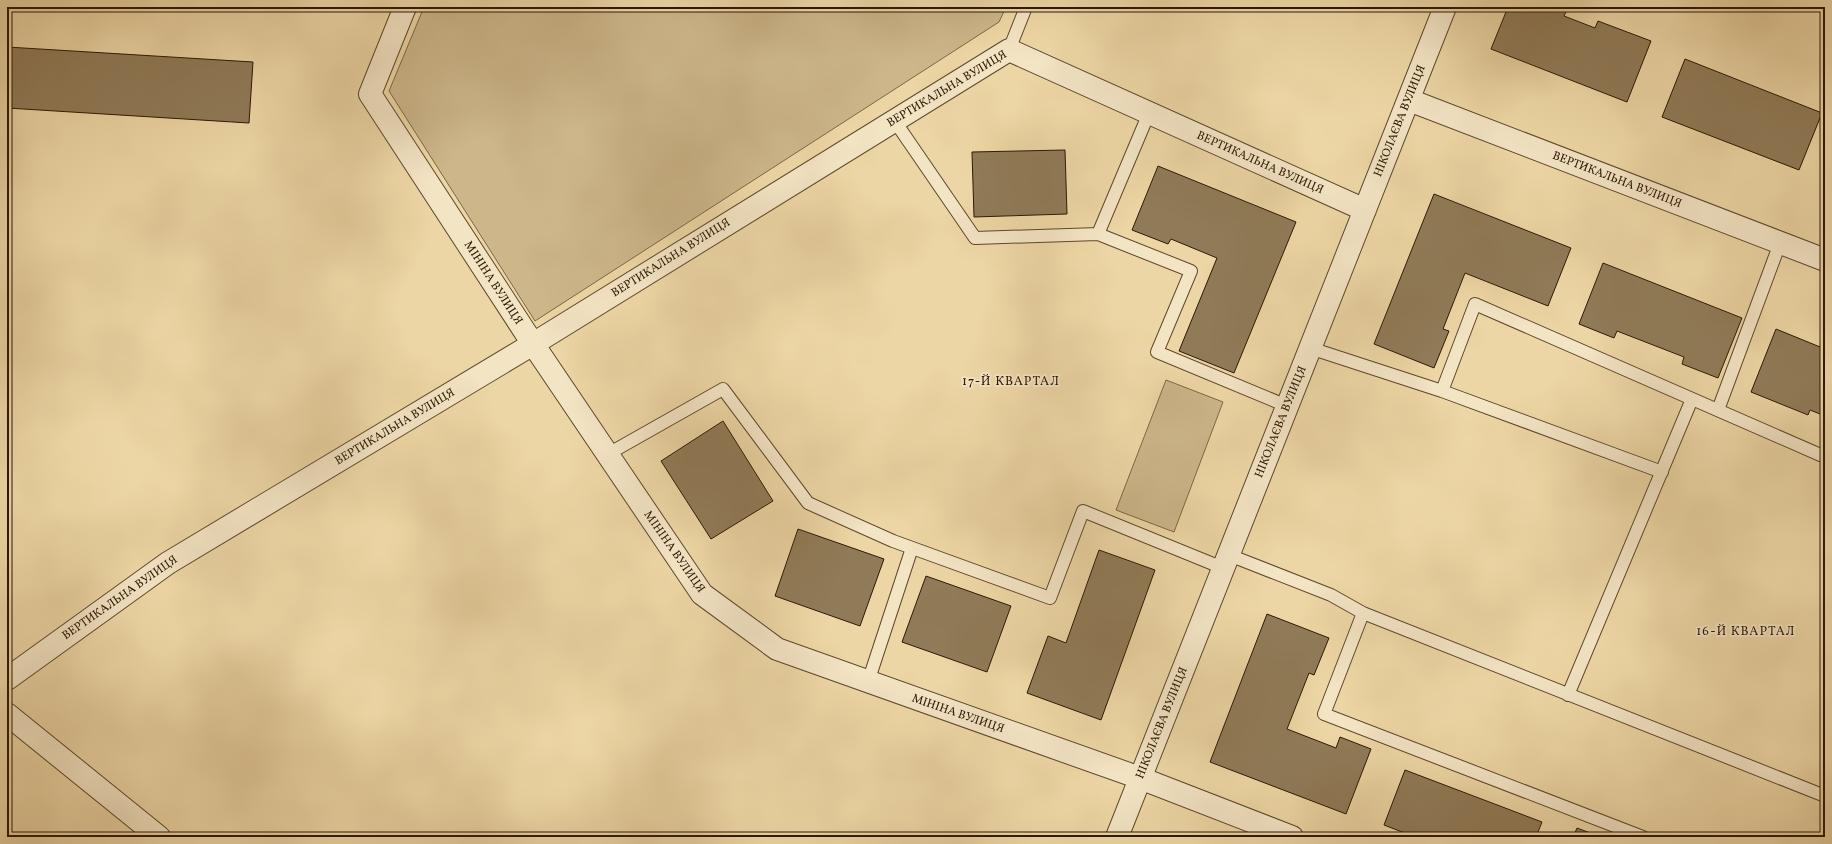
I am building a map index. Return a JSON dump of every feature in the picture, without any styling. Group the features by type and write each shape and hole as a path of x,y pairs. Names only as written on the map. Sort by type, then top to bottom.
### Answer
{"street":[{"name":"МІНІНА ВУЛИЦЯ","path":"405,7 370,94 533,344 702,594 777,649 1140,778 1292,837"},
{"name":"НІКОЛАЄВА ВУЛИЦЯ","path":"1117,837 1445,7"},
{"name":"ВЕРТИКАЛЬНА ВУЛИЦЯ","path":"7,679 168,563 533,344 1009,50 1365,210"},
{"name":"ВЕРТИКАЛЬНА ВУЛИЦЯ","path":"1409,100 1825,260"},
{"path":"7,714 159,837"}],"lane":[{"path":"1009,50 1026,7"},
{"path":"1098,234 1149,113"},
{"path":"894,120 975,238 1098,234 1191,271 1157,352 1287,406"},
{"path":"1718,410 1780,243"},
{"path":"1442,391 1475,304 1825,456"},
{"path":"1310,348 1442,391 1662,472"},
{"path":"608,454 723,389 808,502 893,541 1050,598 1083,511 1226,561 1331,595 1363,613 1568,696 1825,796"},
{"path":"1568,696 1692,398"},
{"path":"868,682 912,548"},
{"path":"1363,613 1324,714 1643,837"}],"shaded area":[{"path":"424,7 1006,7 999,22 535,321 389,91"},
{"path":"1166,380 1223,402 1174,532 1116,510"}],"building":[{"path":"1508,7 1568,7 1564,16 1595,28 1598,21 1651,41 1627,102 1491,49"},
{"path":"7,47 253,62 249,123 7,108"},
{"path":"1685,59 1822,113 1799,170 1662,117"},
{"path":"1065,150 1067,214 974,217 972,152"},
{"path":"1158,166 1296,222 1234,373 1179,351 1217,258 1171,239 1168,244 1132,230"},
{"path":"1434,194 1571,248 1548,306 1465,273 1443,329 1449,331 1434,368 1374,344"},
{"path":"1603,263 1742,318 1718,378 1682,364 1684,357 1617,331 1614,338 1579,324"},
{"path":"1776,329 1825,349 1825,416 1810,410 1808,415 1751,392"},
{"path":"723,421 773,501 711,539 661,461"},
{"path":"798,529 884,559 860,626 775,596"},
{"path":"1099,550 1155,570 1101,720 1027,693 1048,636 1066,643"},
{"path":"926,576 1011,606 987,672 902,642"},
{"path":"1267,614 1329,638 1314,675 1309,673 1287,729 1336,748 1340,737 1371,749 1346,814 1210,762"},
{"path":"1405,770 1542,822 1536,837 1415,837 1384,825"},
{"path":"1577,828 1601,837 1573,837"}],"district":[{"name":"17-Й КВАРТАЛ","path":"1011,382"},
{"name":"16-Й КВАРТАЛ","path":"1746,632"}]}
